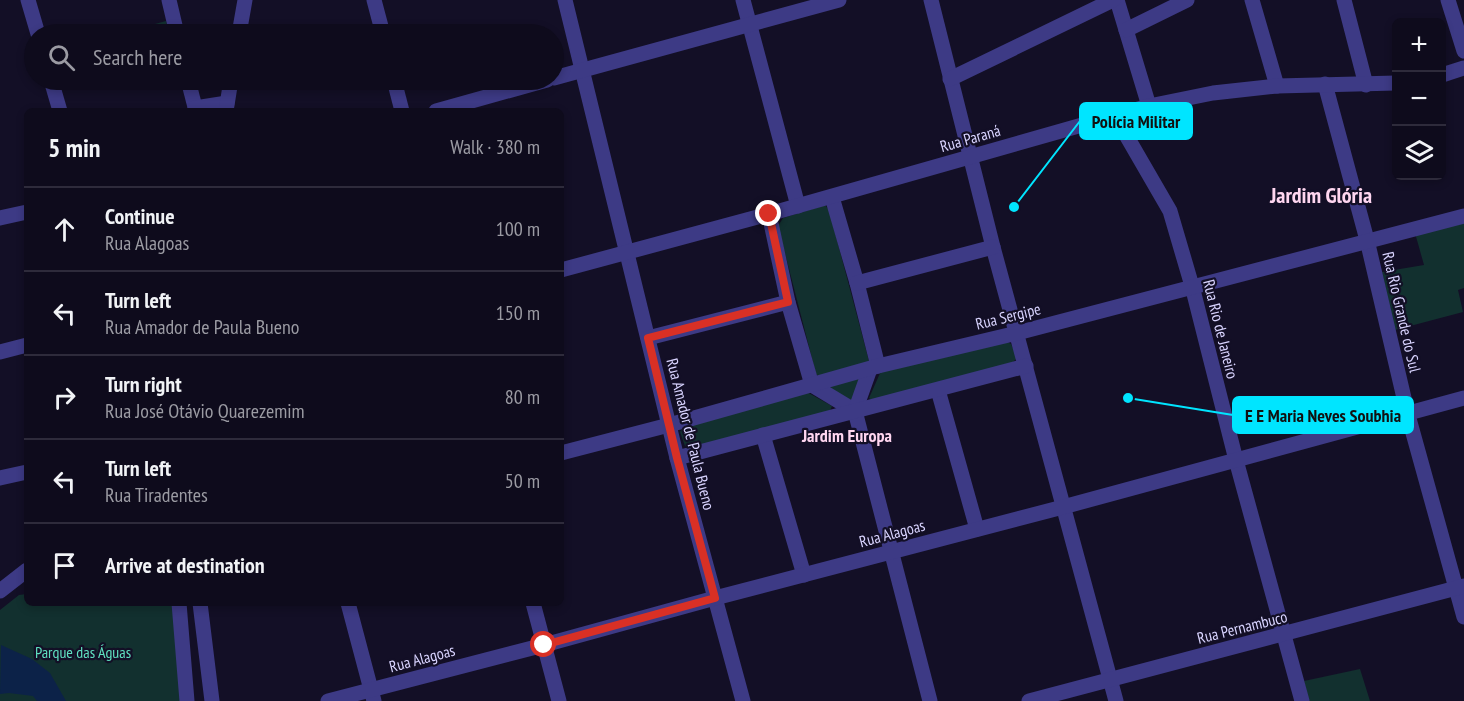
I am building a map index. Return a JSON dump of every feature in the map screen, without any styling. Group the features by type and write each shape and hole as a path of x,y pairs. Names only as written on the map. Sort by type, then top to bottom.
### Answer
{"street":[{"path":"28,0 35,24"},
{"path":"169,0 175,24"},
{"path":"241,24 245,0"},
{"path":"374,0 380,24"},
{"name":"Rua Amador de Paula Bueno","path":"565,0 625,253 677,458 743,701"},
{"path":"743,0 798,206"},
{"path":"564,75 838,0"},
{"path":"931,0 993,247 1116,701"},
{"path":"950,79 1115,0 1149,106"},
{"path":"1126,30 1187,0"},
{"path":"1252,0 1277,86"},
{"path":"1344,0 1365,85"},
{"path":"1448,0 1464,51"},
{"path":"1446,74 1464,68"},
{"name":"Rua Paraná","path":"564,269 832,197 1149,106 1213,93 1277,86 1392,83"},
{"name":"Rua Rio Grande do Sul","path":"1325,84 1367,240 1408,415 1460,587 1464,617"},
{"path":"54,90 59,108"},
{"path":"191,90 195,108"},
{"path":"227,107 230,90"},
{"path":"397,90 401,108"},
{"path":"447,108 511,90"},
{"name":"Rua Rio de Janeiro","path":"1115,116 1170,211 1302,701"},
{"path":"832,197 857,283 874,368 855,411 930,701"},
{"path":"0,218 24,213"},
{"path":"769,214 788,302 812,385 855,411"},
{"name":"Rua Sergipe","path":"564,452 874,368 1464,216"},
{"path":"857,283 993,247"},
{"path":"648,338 788,302"},
{"path":"0,352 24,346"},
{"path":"677,458 1026,366"},
{"path":"938,390 977,529"},
{"name":"Rua Alagoas","path":"328,701 373,696 544,645 715,598 1408,415 1464,398"},
{"path":"763,435 804,575"},
{"path":"0,478 24,473"},
{"path":"3,588 24,572"},
{"path":"3,588 24,583"},
{"name":"Rua Pernambuco","path":"1029,701 1460,587"},
{"path":"183,606 187,701"},
{"path":"200,606 212,701"},
{"path":"349,606 373,696"},
{"path":"534,606 559,701"}],"green space":[{"path":"825,205 829,210 869,361 865,366 821,378 816,374 778,226 783,218"},
{"path":"1464,221 1464,288 1458,290 1463,312 1395,330 1382,272 1424,265 1415,233"},
{"path":"1004,340 1011,344 1017,358 1011,364 873,401 869,398 881,371"},
{"path":"861,378 851,403 831,388 830,384"},
{"path":"805,391 832,406 830,411 692,450 685,446 680,432 684,425"},
{"name":"Parque das Águas","path":"24,594 24,606 175,606 182,701 0,701 0,610 19,595"},
{"path":"1360,669 1370,701 1309,701 1304,681"}],"water":[{"path":"1,645 32,659 50,673 66,701 37,701 33,696 0,694"}],"place":[{"name":"Polícia Militar","path":"1014,207"},
{"name":"E E Maria Neves Soubhia","path":"1128,398"}],"district":[{"name":"Jardim Glória","path":"1321,195"},
{"name":"Jardim Europa","path":"847,435"}],"route":[{"path":"544,645 715,598 677,458 648,338 788,302 769,214"}]}
